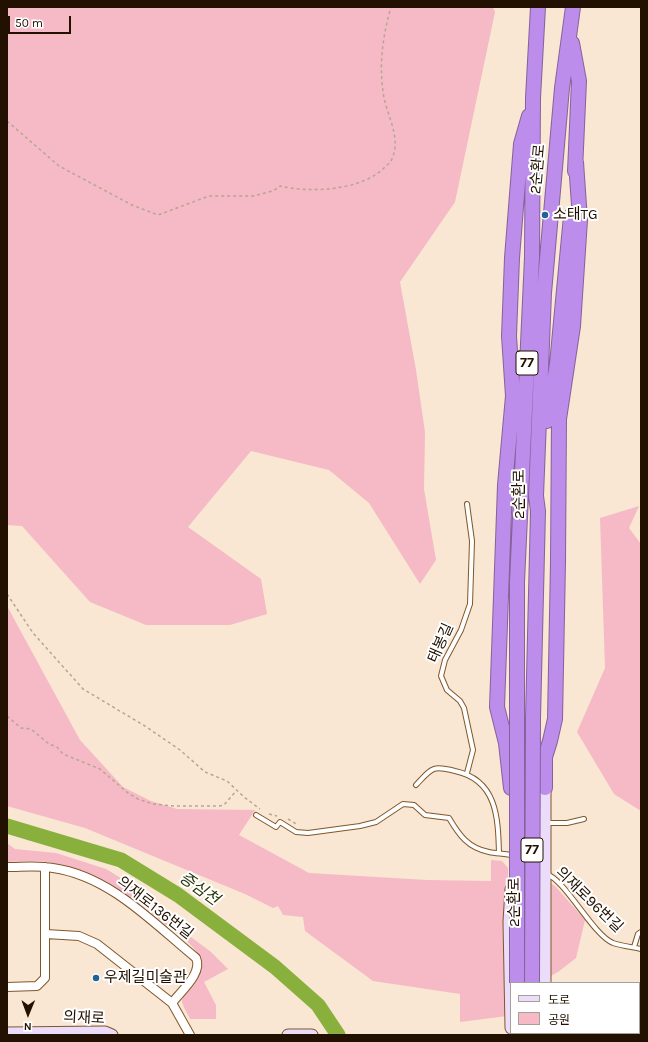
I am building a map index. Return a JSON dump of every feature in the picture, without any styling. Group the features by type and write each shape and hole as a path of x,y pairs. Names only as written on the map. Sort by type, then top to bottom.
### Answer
{"highway":[{"name":"2순환로","path":"517,982 517,582 532,257 534,98 538,7"},
{"name":"2순환로","path":"532,982 533,718 538,511 536,496 544,293 562,88 573,7"},
{"name":"77","path":"538,511 542,497 546,428 557,364 564,306 576,162 578,81 570,31"},
{"path":"511,788 506,743 497,707 505,485 513,396 509,336 509,305 521,144 534,98"},
{"path":"545,788 545,757 555,719 559,419 573,326 580,220 576,162"}],"street":[{"path":"510,982 509,922 512,855 511,788"},
{"path":"545,788 545,982"},
{"path":"7,987 37,986 45,978 45,866"},
{"name":"의재로136번길","path":"7,867 45,866 76,873 119,894 196,958 198,962 197,971 172,1003"},
{"path":"46,934 79,936 92,940 172,1003 190,1035"},
{"name":"의재로","path":"7,1033 105,1032 112,1035"},
{"path":"288,1035 312,1035"}],"lane":[{"name":"태봉길","path":"467,504 472,541 470,604 461,630 445,660 440,676 447,690 460,701 464,708 473,750 467,773"},
{"path":"416,784 430,770 437,767 467,773 476,778 485,788 495,807 499,853"},
{"path":"256,815 276,827 280,822 296,832 308,833 360,826 376,822 399,806 408,804 414,805 425,815 449,818 460,837 470,845 488,852 512,855"},
{"path":"546,874 548,809"},
{"path":"548,823 567,824 584,819"},
{"name":"의재로96번길","path":"512,855 556,880 605,937 612,943 641,949"},
{"path":"634,947 638,934 641,932"}],"path":[{"path":"7,121 59,166 132,205 158,215 209,196 253,196 273,191 280,186 297,190 352,185 380,172 392,160 396,138 383,92 380,57 391,7"},
{"path":"7,594 33,633 82,690 146,726 180,750 205,772 227,781 261,810"},
{"path":"7,716 21,728 31,728 49,744 57,747 63,754 100,769 128,793 145,801 174,806 219,806 224,805 237,790"},
{"path":"267,814 279,817"},
{"path":"285,818 291,820 308,833"}],"green space":[{"path":"7,7 493,7 495,12 455,202 400,282 416,370 425,432 424,489 436,560 420,584 369,503 329,470 251,451 188,527 261,579 267,614 230,625 146,625 90,602 22,526 7,525"},
{"path":"639,506 629,528 641,544 641,811 614,794 577,732 605,668 600,518"},
{"path":"7,606 80,740 123,787 151,801 177,809 255,810 239,835 309,873 427,880 491,881 491,860 502,861 508,868 507,1016 460,1022 460,994 373,981 305,931 303,917 283,915 278,906 273,908 245,894 85,828 7,806"},
{"path":"7,843 15,849 56,853 106,869 129,883 167,913 176,922 178,934 120,891 88,874 71,867 47,862 7,862"},
{"path":"547,881 555,886 585,920 576,958 558,972 547,978"},
{"path":"191,937 211,952 228,969 204,982 216,1005 216,1019 190,1019 182,1002 183,998 198,977 201,966 201,960 194,948 187,941"}],"waterway":[{"name":"증심천","path":"7,826 121,860 178,895 275,967 318,1005 338,1035"}],"place":[{"name":"소태TG","path":"545,215"},
{"name":"우제길미술관","path":"96,978"}]}
